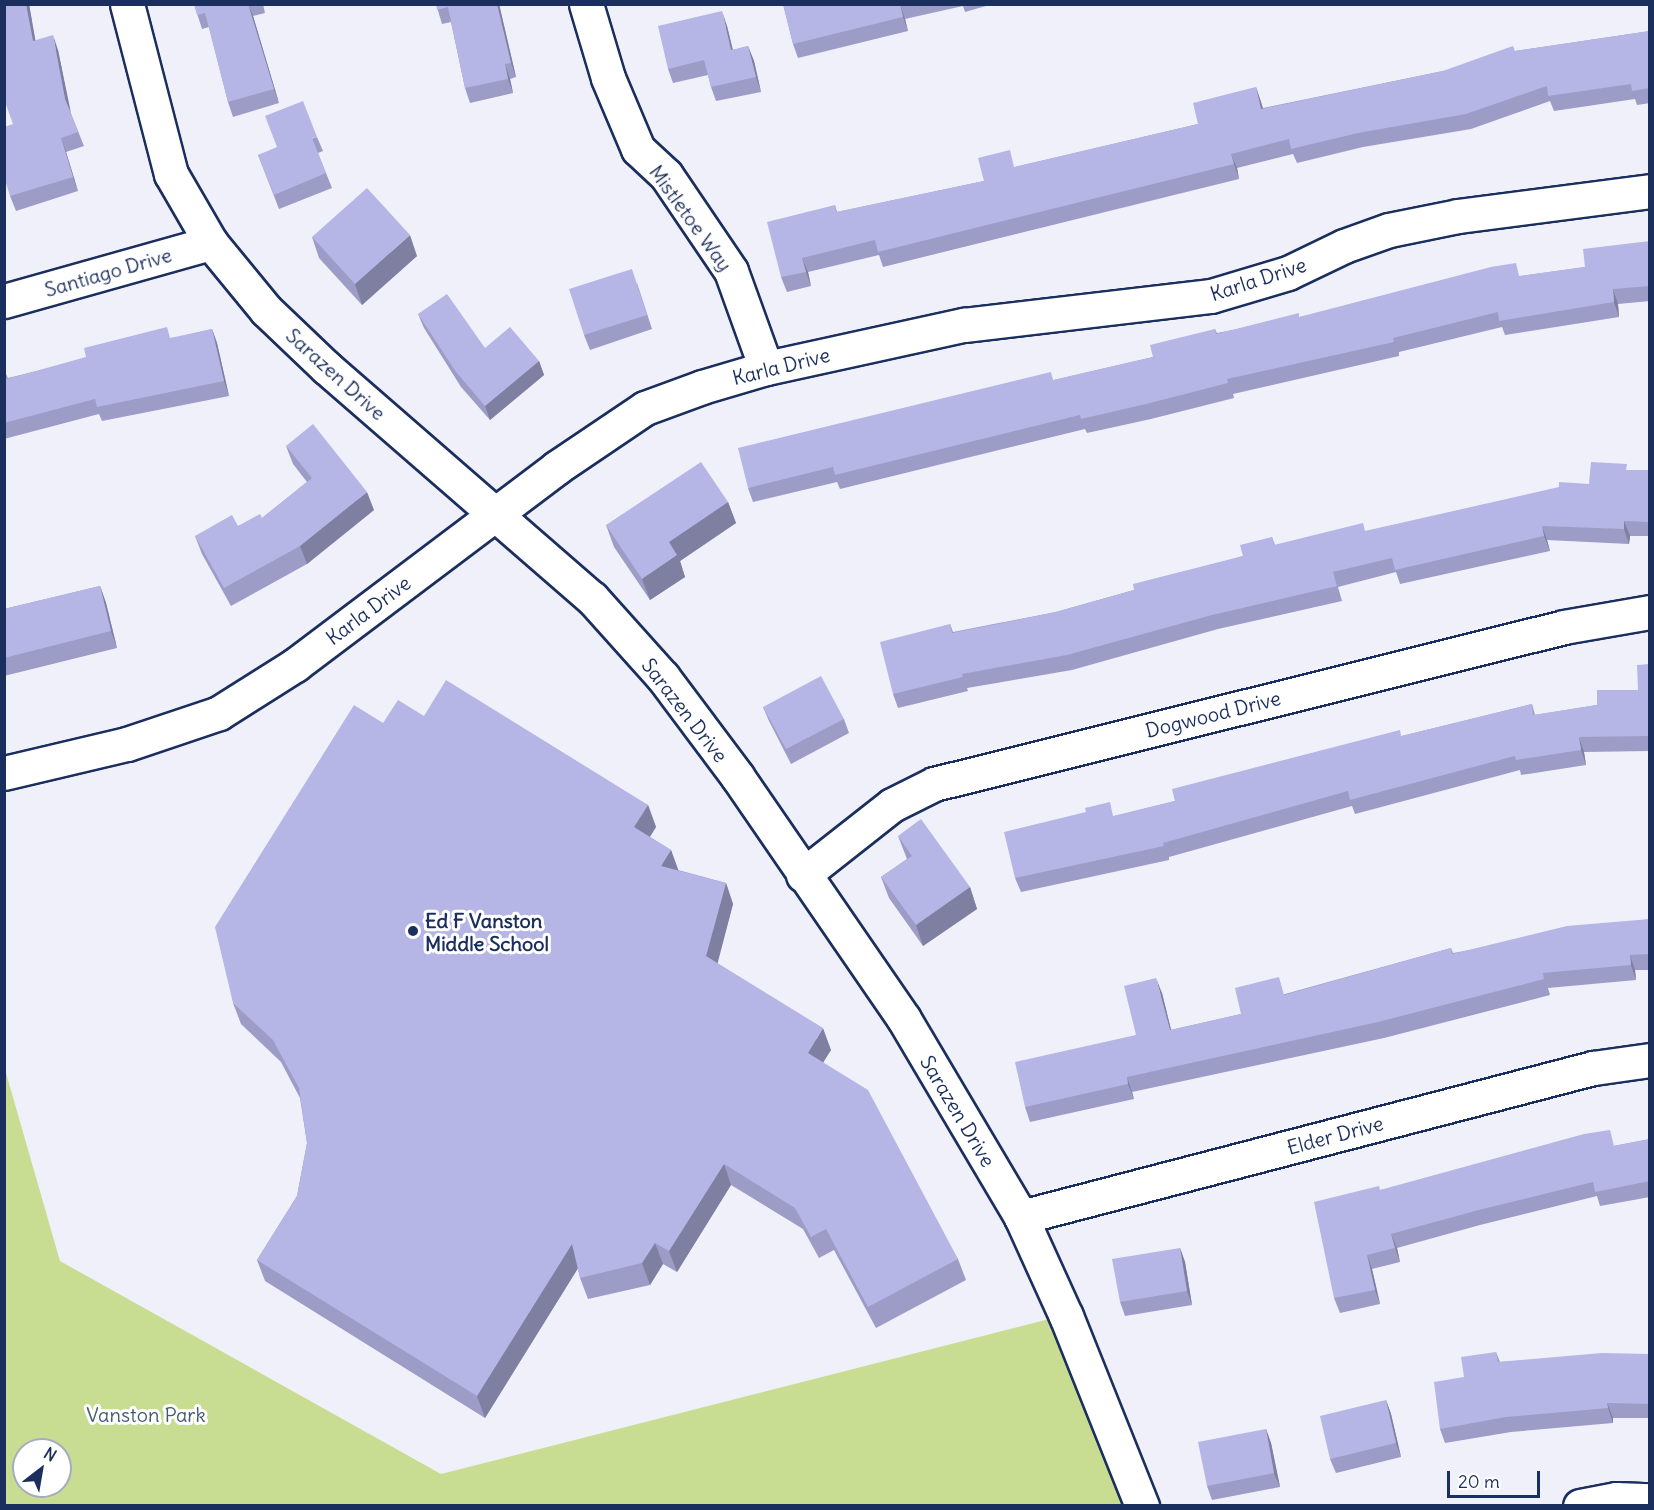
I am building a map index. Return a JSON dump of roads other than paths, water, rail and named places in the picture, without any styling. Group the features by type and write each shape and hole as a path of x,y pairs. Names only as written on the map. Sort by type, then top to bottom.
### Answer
{"street":[{"name":"Sarazen Drive","path":"127,4 171,174 211,243 266,310 495,515 592,598 663,677 737,776 904,1019 1021,1217 1066,1316 1142,1506"},
{"name":"Mistletoe Way","path":"586,4 608,78 638,149 666,175 731,271 766,368"},
{"name":"Karla Drive","path":"4,773 127,744 219,713 295,665 556,468 645,408 766,368 964,325 1210,296 1288,273 1344,246 1389,231 1458,216 1650,191"},
{"name":"Santiago Drive","path":"4,301 211,243"},
{"name":"Dogwood Drive","path":"803,875 892,805 934,784 1564,627 1650,612"},
{"name":"Elder Drive","path":"1021,1217 1593,1068 1650,1060"},
{"path":"1581,1506 1616,1500 1650,1500"}],"place":[{"name":"Ed F Vanston Middle School","path":"413,931"}],"park label":[{"name":"Vanston Park","path":"146,1414"}]}
